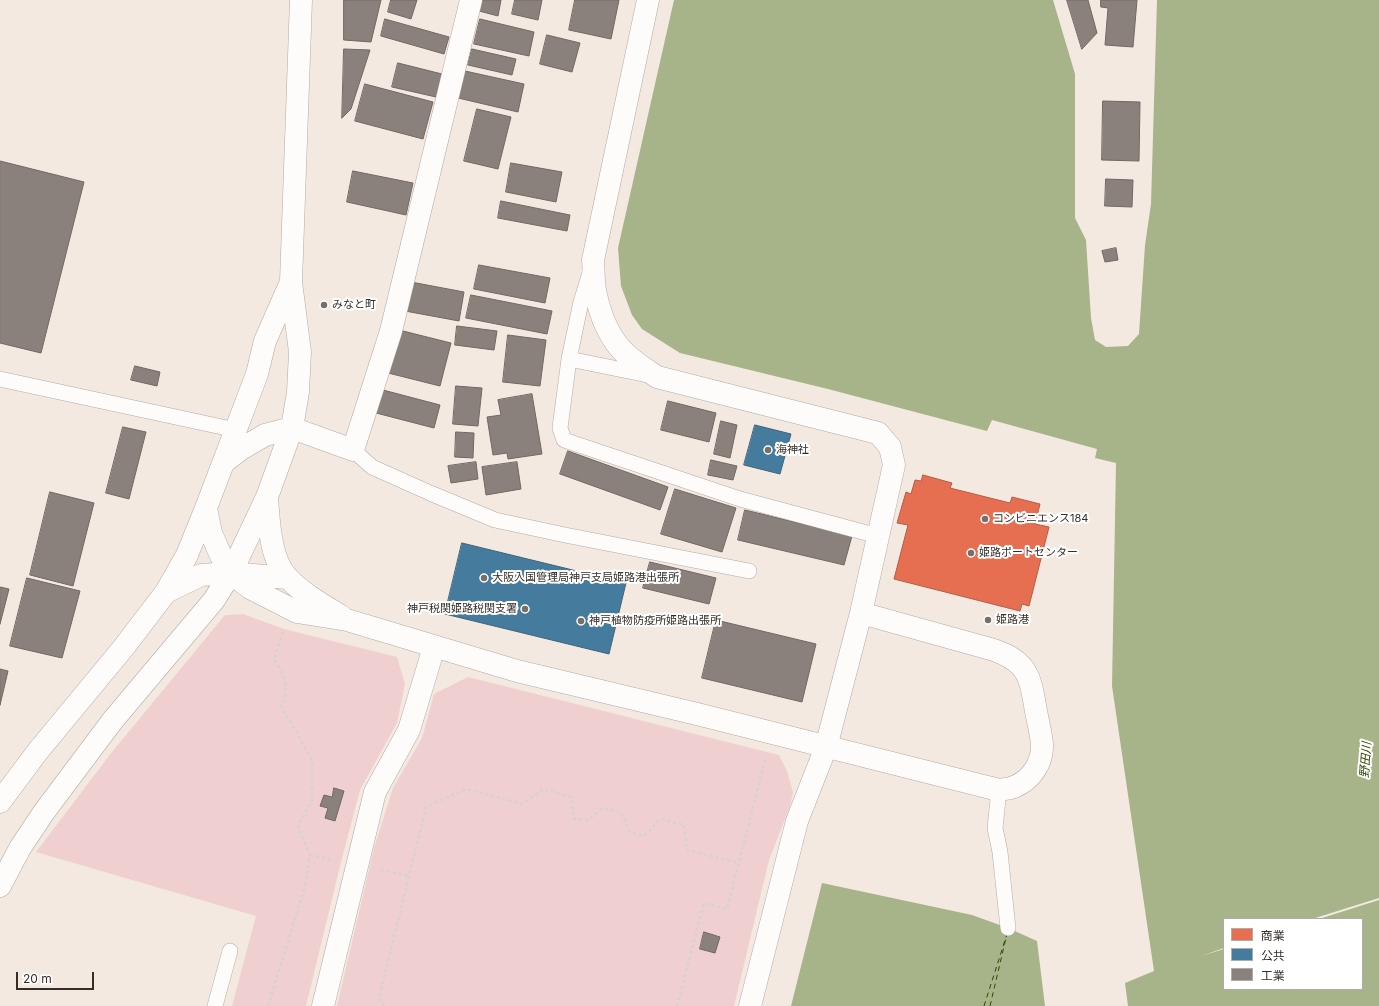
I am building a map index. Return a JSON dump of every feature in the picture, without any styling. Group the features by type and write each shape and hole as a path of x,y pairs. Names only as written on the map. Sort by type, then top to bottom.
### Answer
{"street":[{"path":"0,886 20,848 44,812 113,720 214,600 231,573 267,497 292,428 298,392 300,352 292,282 301,0"},
{"path":"224,462 241,449 264,435 292,428 353,450 391,331 471,0"},
{"path":"648,0 593,260 596,293 601,312 609,331 620,348 634,362 657,377 878,433 890,447 894,465 861,613 826,747 797,821 750,1006"},
{"path":"0,802 38,750 124,647 166,592 187,555 257,374 265,341 292,282"},
{"path":"267,497 270,533 274,552 287,578 306,593 347,620"},
{"path":"206,508 211,533 220,556 231,573 250,588 297,612 347,620 517,671 704,716 998,790 1012,788 1022,783 1031,775 1038,767 1042,745 1032,688 1024,669 1007,654 861,613"},
{"path":"166,592 200,575 231,573 287,578"},
{"path":"323,1006 375,792 409,730 434,647"}],"lane":[{"path":"593,260 581,302 569,359 560,428 564,440 740,499 878,536"},
{"path":"569,359 657,377"},
{"path":"0,380 236,430"},
{"path":"353,450 372,467 494,520 749,571"},
{"path":"998,790 996,828 1008,928"},
{"path":"215,1006 230,951"}],"path":[{"path":"268,1006 304,889 310,855 298,827 312,800 312,760 280,705 284,700 286,682 274,659 284,629"},
{"path":"677,1006 704,903 727,909 766,757"},
{"path":"384,1006 380,998 426,807 466,789 522,804 544,789 571,797 574,818 588,820 603,808 621,812 630,832 644,836 660,819 684,825 687,850 738,864"}],"shaded area":[{"path":"243,614 284,629 397,657 405,684 397,723 360,790 306,1006 232,1006 256,916 36,852 112,752 225,615"},
{"path":"468,677 779,755 787,771 793,792 790,806 769,860 734,1006 337,1006 374,848 393,788 422,738 434,694"}],"water":[{"name":"野田川","path":"674,0 1053,0 1075,74 1075,218 1086,240 1091,318 1095,340 1106,347 1128,346 1139,334 1145,245 1151,204 1157,0 1379,0 1379,898 1315,918 1223,918 1223,948 1201,956 1223,949 1223,990 1363,990 1363,918 1322,918 1379,900 1379,1006 1128,1006 1125,983 1154,971 1112,686 1116,463 1095,458 1097,449 992,420 987,431 828,389 680,353 642,329 632,315 621,286 618,248"},
{"path":"822,883 972,915 1008,928 1037,941 1045,1006 791,1006"}],"building: 商業":[{"name":"姫路ポートセンター","path":"923,475 952,483 950,488 1010,503 1012,497 1040,504 1035,524 1049,527 1029,606 1022,604 1020,611 894,579 908,525 897,523 906,492 911,494 915,480 921,481"}],"building: 公共":[{"name":"海神社","path":"755,425 791,434 780,474 744,465"},
{"path":"462,543 626,583 609,654 445,614"}],"building: 工業":[{"path":"344,0 381,0 371,42 344,40"},
{"path":"391,0 417,0 411,19 388,12"},
{"path":"482,0 501,0 498,16 479,11"},
{"path":"515,0 542,0 538,20 512,14"},
{"path":"575,0 619,0 611,39 569,30"},
{"path":"1067,0 1088,0 1097,33 1082,49"},
{"path":"1101,0 1137,0 1133,47 1105,45 1108,8 1101,7"},
{"path":"385,19 449,37 444,54 381,36"},
{"path":"480,19 534,32 529,56 474,44"},
{"path":"547,35 580,43 572,72 540,64"},
{"path":"344,49 370,50 351,109 342,118"},
{"path":"472,49 516,59 512,75 468,65"},
{"path":"398,63 442,74 436,97 392,87"},
{"path":"465,71 524,84 518,112 458,98"},
{"path":"365,84 433,102 423,139 355,121"},
{"path":"1103,101 1140,102 1139,161 1102,160"},
{"path":"477,109 511,117 498,169 464,161"},
{"path":"0,161 84,182 41,353 0,343"},
{"path":"511,163 562,172 556,202 506,192"},
{"path":"353,171 413,183 406,215 347,202"},
{"path":"1106,179 1133,180 1132,207 1105,206"},
{"path":"501,201 570,215 567,231 498,218"},
{"path":"1116,248 1118,260 1105,262 1102,251"},
{"path":"479,265 550,278 545,303 474,289"},
{"path":"411,282 464,292 459,321 405,311"},
{"path":"471,295 552,311 547,334 466,318"},
{"path":"457,326 497,331 494,350 455,345"},
{"path":"399,330 451,343 440,386 388,373"},
{"path":"508,335 546,340 540,386 503,382"},
{"path":"135,366 160,372 157,386 131,380"},
{"path":"456,386 482,388 478,426 453,424"},
{"path":"383,390 440,405 434,428 376,413"},
{"path":"532,394 542,454 508,459 507,453 493,455 487,417 501,415 498,400"},
{"path":"668,401 716,413 709,442 661,430"},
{"path":"721,421 737,425 730,458 714,454"},
{"path":"123,427 146,432 129,499 106,493"},
{"path":"456,432 474,433 473,458 455,457"},
{"path":"568,451 668,487 660,510 560,474"},
{"path":"711,460 737,466 733,480 708,475"},
{"path":"476,462 478,479 451,483 448,466"},
{"path":"517,462 521,489 486,495 482,467"},
{"path":"675,489 736,508 722,552 661,534"},
{"path":"50,492 94,503 73,586 30,575"},
{"path":"745,510 852,536 844,565 738,540"},
{"path":"650,562 716,578 709,604 643,588"},
{"path":"27,578 80,591 62,658 10,646"},
{"path":"0,587 9,589 0,624"},
{"path":"716,620 816,644 802,702 702,678"},
{"path":"0,669 8,671 0,705"},
{"path":"334,788 344,791 335,821 325,818 328,808 320,806 324,795 332,797"},
{"path":"704,932 720,937 715,953 700,949"}],"ferry route":[{"path":"984,1006 1007,934"},
{"path":"990,1006 1006,938"}],"place":[{"name":"みなと町","path":"324,305"},
{"name":"海神社","path":"768,450"},
{"name":"コンビニエンス184","path":"985,519"},
{"name":"姫路ポートセンター","path":"971,553"},
{"name":"大阪入国管理局神戸支局姫路港出張所","path":"484,578"},
{"name":"神戸税関姫路税関支署","path":"525,609"},
{"name":"姫路港","path":"988,620"},
{"name":"神戸植物防疫所姫路出張所","path":"581,621"}]}
